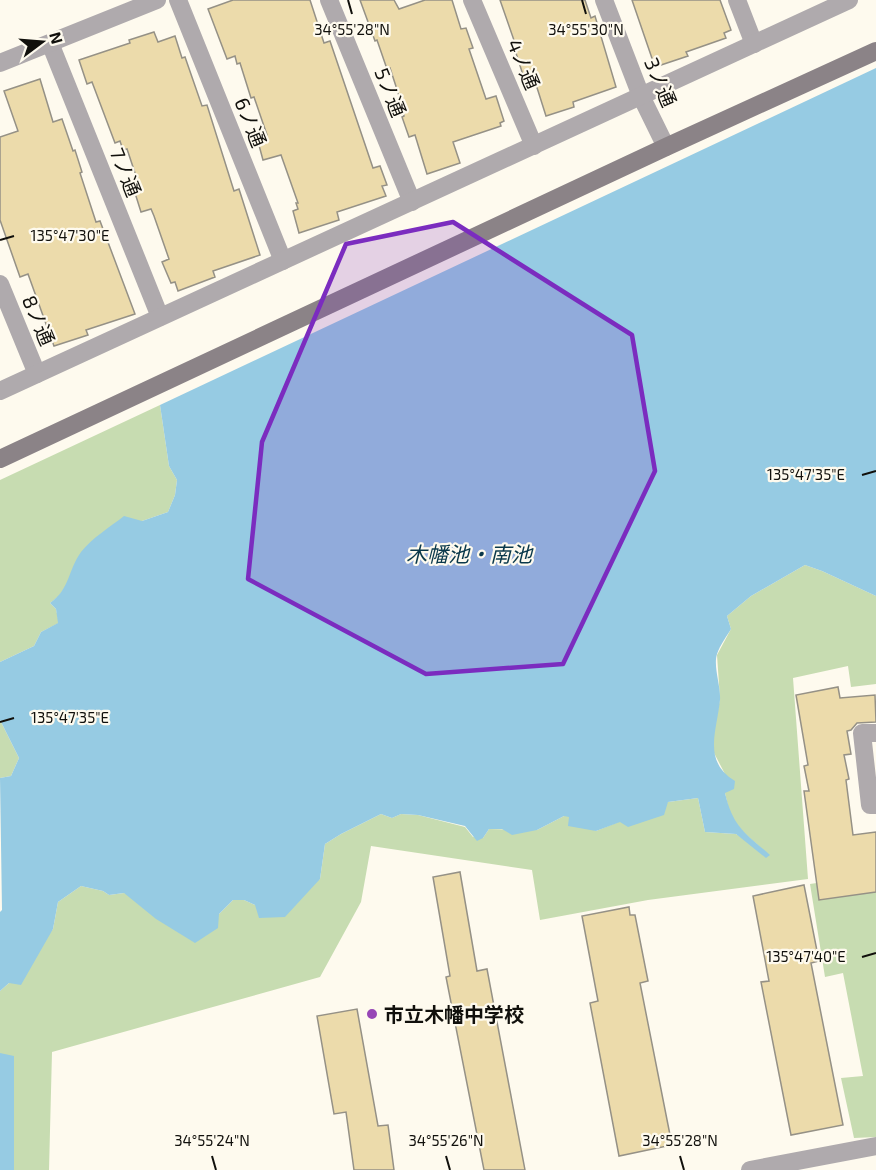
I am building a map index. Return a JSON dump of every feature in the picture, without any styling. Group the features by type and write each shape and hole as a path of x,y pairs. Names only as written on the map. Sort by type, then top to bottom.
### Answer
{"street":[{"path":"0,63 157,0"},
{"name":"6ノ通","path":"178,0 283,261"},
{"name":"5ノ通","path":"329,0 412,202"},
{"name":"4ノ通","path":"472,0 534,146"},
{"name":"3ノ通","path":"604,0 641,96 666,147"},
{"path":"737,0 754,44"},
{"path":"0,391 849,0"},
{"name":"7ノ通","path":"50,43 160,317"},
{"path":"0,459 876,51"},
{"name":"8ノ通","path":"0,284 37,374"},
{"path":"876,733 862,733 870,805 876,805"},
{"path":"750,1170 876,1146"}],"highlighted area":[{"path":"453,222 632,335 655,471 563,664 426,674 248,579 262,442 346,244"}],"green space":[{"path":"160,405 169,466 177,480 175,495 168,512 142,521 65,587 50,603 56,609 59,623 41,632 34,646 0,662 0,480"},
{"path":"805,565 876,596 876,684 851,687 848,666 793,678 808,879 648,900 540,920 532,870 371,846 361,902 320,977 52,1052 49,1170 0,1170 0,991 53,929 58,902 81,886 103,891 109,895 124,893 219,914 233,900 244,900 255,905 320,879 325,844 381,814 392,818 401,814 418,815 465,827 473,837 483,838 489,829 537,830 564,816 569,816 596,831 668,802 698,798 705,832 736,834 769,855 743,832 730,815 725,793 725,774 713,751 720,699 717,655 731,629 727,616 751,596"},
{"path":"0,720 19,758 11,776 0,778"},
{"path":"876,874 876,1137 854,1138 841,1078 863,1076 843,973 825,977 810,884"}],"water":[{"name":"木幡池・南池","path":"876,68 876,596 805,565 751,596 727,616 731,629 716,659 720,700 714,745 718,764 735,781 734,789 725,793 728,805 741,828 770,855 766,858 736,834 705,832 698,798 668,802 664,815 628,827 620,822 596,831 568,826 569,817 564,816 537,830 512,835 502,829 489,829 483,838 477,841 465,826 418,815 401,814 392,818 381,814 325,844 320,879 285,917 259,918 255,905 244,900 233,900 219,914 218,928 195,943 156,919 124,893 109,895 103,891 81,886 58,902 53,929 21,985 9,983 0,991 0,912 2,910 0,778 11,776 19,758 0,720 0,662 34,646 41,632 58,623 56,609 50,603 61,592 81,552 90,542 124,516 142,521 168,512 175,495 177,480 169,466 160,405"},
{"path":"0,1053 14,1056 14,1170 0,1170"}],"building":[{"path":"233,0 310,0 324,43 330,41 373,168 380,166 387,185 382,186 386,196 337,212 339,220 299,233 293,211 298,209 296,203 298,203 281,155 263,160 257,138 267,135 254,97 251,98 240,63 237,64 235,56 227,59 208,9"},
{"path":"360,0 394,0 399,9 425,0 452,0 461,29 466,28 473,48 469,49 486,99 496,96 504,121 500,123 501,126 453,142 460,163 427,174 415,135 409,137 402,117 404,116 403,108 390,68 387,69"},
{"path":"500,0 585,0 591,18 595,16 616,87 573,102 574,107 546,116 533,75 524,78"},
{"path":"632,0 720,0 731,30 724,33 726,38 686,52 688,56 655,67"},
{"path":"154,32 158,42 175,36 182,58 185,57 202,106 207,105 234,191 239,189 260,255 213,271 215,277 178,291 175,282 171,283 162,262 169,259 151,209 141,212 135,193 141,191 127,149 123,150 120,141 115,143 92,82 87,84 79,60 130,43 129,40"},
{"path":"40,79 53,122 62,119 73,151 75,150 96,222 100,221 135,314 86,330 88,335 54,346 28,274 20,277 0,220 0,137 18,131 4,91"},
{"path":"838,687 840,698 875,695 876,722 857,723 847,731 851,754 844,755 849,779 846,780 853,835 876,832 876,892 819,900 804,791 809,791 804,766 808,765 796,695"},
{"path":"460,872 477,971 487,969 525,1170 484,1170 446,977 450,976 433,877"},
{"path":"804,885 819,961 811,963 843,1125 791,1135 761,982 769,981 753,896"},
{"path":"629,907 630,915 635,915 648,981 640,983 672,1145 619,1156 590,1003 598,1001 582,916"},
{"path":"357,1009 378,1126 388,1125 394,1170 354,1170 346,1112 334,1114 317,1016"}],"place":[{"name":"市立木幡中学校","path":"372,1014"}]}
